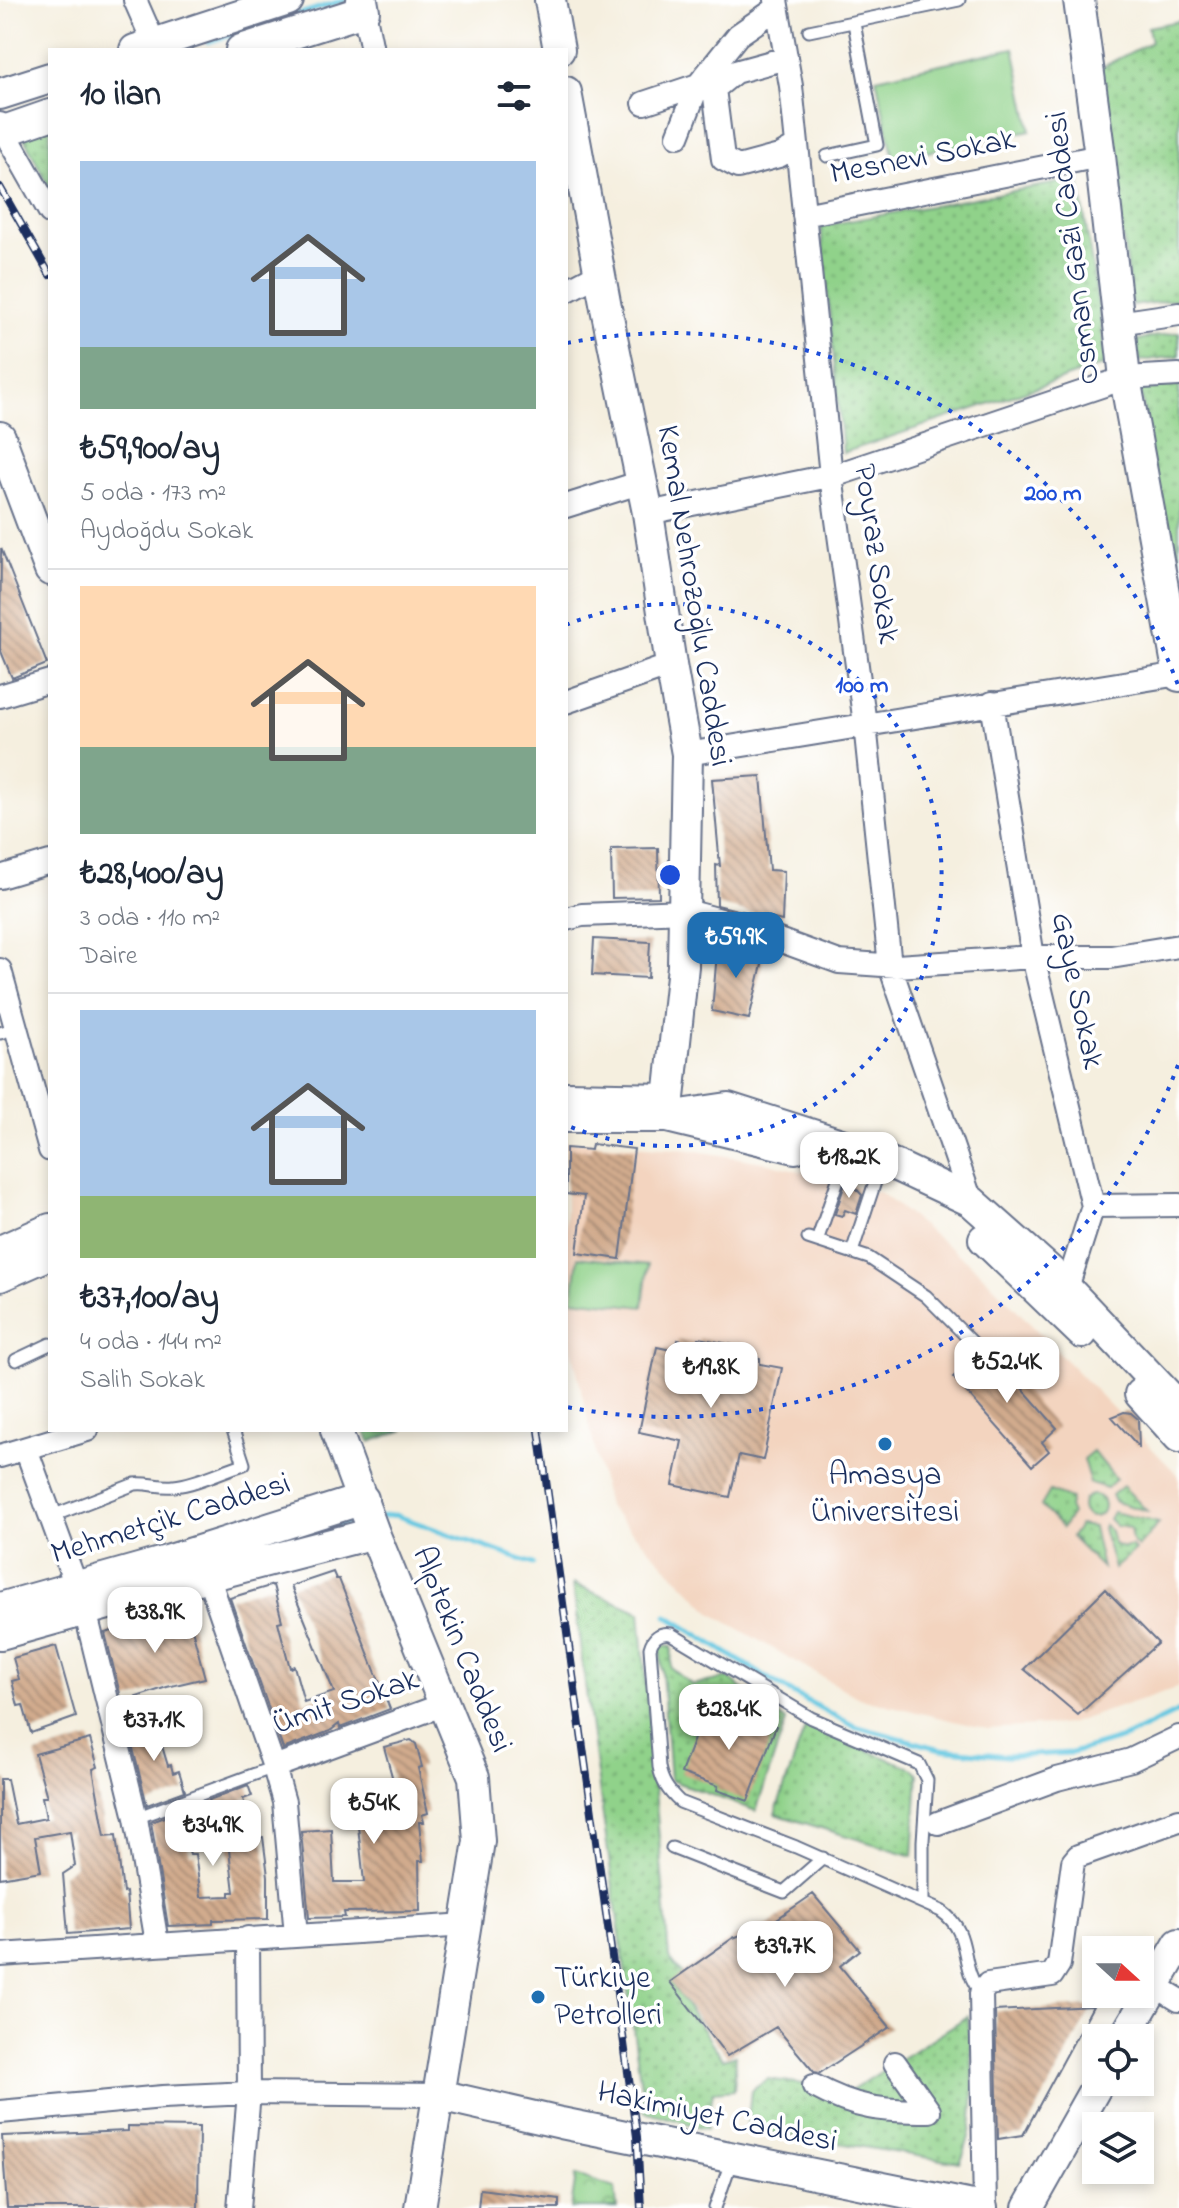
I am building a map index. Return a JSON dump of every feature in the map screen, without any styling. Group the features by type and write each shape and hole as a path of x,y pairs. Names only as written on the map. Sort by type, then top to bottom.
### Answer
{"street":[{"path":"135,0 151,48 288,0"},
{"path":"550,0 559,48"},
{"name":"Osman Gazi Caddesi","path":"1079,0 1125,378 1179,674"},
{"path":"678,136 698,85 738,35 777,4"},
{"name":"Poyraz Sokak","path":"777,4 797,146 831,476 865,724 890,966 971,1201"},
{"path":"247,48 363,6 372,48"},
{"path":"786,58 735,72 714,89 717,122 723,159 738,167 779,156 797,146"},
{"path":"0,94 48,79"},
{"path":"644,103 698,85"},
{"name":"Kemal Nehrozoğlu Caddesi","path":"568,103 648,513 687,754 686,911 668,1106"},
{"path":"48,116 2,128 48,208"},
{"name":"Mesnevi Sokak","path":"804,215 1100,156"},
{"path":"568,290 600,273"},
{"path":"1118,323 1179,314"},
{"path":"648,513 831,476 1125,378 1179,375"},
{"path":"0,437 48,565"},
{"path":"568,505 642,482"},
{"path":"568,701 671,665"},
{"path":"687,754 1179,674"},
{"path":"0,696 48,682"},
{"name":"Gaye Sokak","path":"992,703 1033,957 1093,1206"},
{"path":"0,877 48,863"},
{"path":"568,918 582,915 686,911 732,923 839,962 890,966 1033,957 1111,957 1179,946"},
{"path":"0,970 8,1031 48,1144"},
{"path":"668,1106 827,1155 914,1191 971,1226 1072,1323 1179,1437"},
{"path":"568,1109 728,1108 869,1153 971,1201 1067,1288 1179,1404"},
{"path":"1067,1288 1093,1206 1179,1205"},
{"path":"0,1251 48,1230"},
{"path":"0,1276 48,1255"},
{"path":"0,1456 81,1432"},
{"name":"Alptekin Caddesi","path":"337,1432 374,1533 474,1777 479,1841 420,2208"},
{"path":"26,1449 82,1598 136,1818 157,1943"},
{"name":"Mehmetçik Caddesi","path":"0,1634 82,1598 363,1499"},
{"name":"Mehmetçik Caddesi","path":"0,1608 82,1598 208,1576 374,1533"},
{"name":"Ümit Sokak","path":"208,1576 274,1767 445,1704"},
{"path":"938,1823 1057,1779 1131,1760 1179,1737"},
{"path":"274,1767 284,1802 296,1935"},
{"path":"983,2208 981,1993 988,1984 1052,1975 1059,1964 1073,1862 1078,1856 1179,1820"},
{"path":"0,1955 467,1925"},
{"path":"239,2208 249,2093 248,1938"},
{"path":"1137,2024 1166,1993 1179,1944"},
{"path":"814,2086 843,2102 886,2111 929,2111 895,2063"},
{"path":"0,2112 163,2097 249,2093 439,2095"},
{"name":"Hakimiyet Caddesi","path":"439,2095 983,2208"},
{"path":"1028,2208 1091,2096"}],"lane":[{"path":"809,31 959,0"},
{"path":"827,156 877,145 854,23"},
{"path":"844,1162 813,1240 869,1258 926,1296 974,1344"},
{"path":"852,1252 877,1176"},
{"path":"16,1360 48,1345"},
{"path":"52,1516 135,1484 180,1486 244,1464 234,1432"},
{"path":"923,1902 927,1780 919,1764 811,1718 671,1634 658,1635 650,1648 659,1767 666,1788 680,1802 823,1858 941,1911 959,1927 970,1980 981,1993"},
{"path":"136,1818 274,1767"},
{"path":"672,1848 784,1892 823,1858"},
{"path":"715,2208 733,2158"}],"shaded area":[{"name":"Amasya Üniversitesi","path":"568,1142 691,1150 769,1163 881,1193 978,1270 1179,1476 1179,1687 1068,1724 987,1729 859,1698 713,1614 608,1507 568,1332"}],"green space":[{"path":"1179,21 1179,299 1132,306 1100,68 1151,42 1148,27"},
{"path":"1014,48 1031,130 894,159 876,78"},
{"path":"48,127 48,186 23,135"},
{"path":"1079,179 1107,364 843,453 821,226"},
{"path":"1179,332 1179,356 1139,361 1136,340"},
{"path":"1179,385 1179,621 1140,388"},
{"path":"578,1257 648,1265 643,1307 573,1299"},
{"path":"365,1432 398,1432 370,1442"},
{"path":"1093,1451 1116,1479 1107,1488 1090,1483 1083,1459"},
{"path":"1123,1486 1147,1511 1115,1502 1112,1495"},
{"path":"1050,1491 1071,1499 1069,1507 1072,1514 1062,1528 1041,1506"},
{"path":"1093,1495 1101,1498 1104,1506 1101,1514 1093,1517 1085,1514 1082,1506 1085,1498"},
{"path":"1113,1512 1159,1523 1138,1547 1132,1541 1130,1528 1116,1526 1109,1519"},
{"path":"1079,1525 1093,1527 1102,1568 1071,1537"},
{"path":"1104,1525 1111,1531 1114,1544 1123,1548 1131,1546 1135,1550 1114,1569 1103,1528"},
{"path":"573,1584 640,1612 669,1958 682,1974 671,1983 723,2059 736,2055 734,2090 713,2092 707,2129 644,2111"},
{"path":"660,1645 672,1646 671,1668 692,1685 728,1678 786,1721 756,1811 670,1780"},
{"path":"806,1725 914,1769 918,1774 913,1856 775,1814"},
{"path":"968,2016 973,2110 967,2146 960,2163 747,2128 751,2091 768,2079 851,2091"},
{"path":"576,2175 615,2188 617,2208 571,2208"}],"building":[{"path":"1,548 47,664 12,678 0,649"},
{"path":"761,776 769,870 784,871 782,921 717,905 716,865 720,866 712,779"},
{"path":"658,848 659,897 612,898 611,849"},
{"path":"594,939 650,942 648,978 592,975"},
{"path":"718,941 764,956 749,1019 712,1011"},
{"path":"592,1144 634,1149 620,1259 577,1253 584,1196 568,1194 568,1148 591,1150"},
{"path":"846,1181 862,1195 856,1214 845,1210 842,1216 835,1214"},
{"path":"699,1338 738,1346 736,1353 760,1358 760,1364 782,1368 763,1460 739,1455 730,1497 673,1485 682,1441 639,1432 657,1347 676,1351 678,1340 698,1344"},
{"path":"987,1348 1057,1428 1042,1442 1049,1451 1032,1466 953,1377"},
{"path":"1124,1412 1138,1419 1139,1447 1112,1417"},
{"path":"333,1572 339,1579 390,1709 340,1728 339,1724 330,1731 283,1749 230,1598 273,1585 282,1621 278,1622 290,1668 294,1666 304,1702 334,1692 291,1586"},
{"path":"1105,1589 1158,1643 1078,1715 1024,1669"},
{"path":"187,1610 205,1678 122,1702 105,1633"},
{"path":"56,1646 76,1717 31,1733 23,1705 18,1706 12,1681 19,1679 13,1658"},
{"path":"706,1707 744,1720 746,1715 776,1726 748,1801 681,1773"},
{"path":"161,1719 166,1734 159,1736 168,1766 171,1765 173,1773 179,1771 185,1791 147,1805 128,1728"},
{"path":"90,1739 98,1767 93,1769 105,1836 116,1835 129,1929 68,1934 63,1874 75,1866 70,1831 35,1837 41,1871 0,1878 0,1779 7,1779 16,1824 46,1818 42,1797 47,1797 35,1754"},
{"path":"411,1740 416,1744 422,1767 418,1768 428,1813 422,1815 424,1822 419,1822 423,1861 419,1861 420,1911 344,1912 345,1917 309,1918 301,1831 331,1829 334,1882 364,1882 357,1817 349,1818 348,1790 385,1788 384,1782 393,1780 384,1747"},
{"path":"248,1785 252,1796 243,1799 255,1838 263,1837 268,1876 268,1919 213,1920 213,1924 168,1926 151,1822 177,1812 190,1854 195,1854 201,1897 230,1896 230,1892 234,1892 227,1833 222,1835 209,1800"},
{"path":"813,1894 860,1950 840,1966 890,2027 820,2073 814,2072 776,2027 727,2056 670,1982 733,1938 768,1925"},
{"path":"1092,2008 1023,2135 998,2139 995,2011"},
{"path":"128,2126 199,2127 198,2208 7,2208 2,2136 128,2131"},
{"path":"480,2189 559,2199 559,2208 478,2208"}],"waterway":[{"path":"208,42 345,0"},
{"path":"378,1517 395,1515 533,1564"},
{"path":"304,1533 360,1520"},
{"path":"667,1616 787,1690 854,1726 941,1749 1007,1756 1072,1753 1126,1737 1179,1711"}],"railway":[{"path":"0,187 48,271"},
{"path":"539,1432 637,2137 641,2208"}],"place":[{"name":"Amasya Üniversitesi","path":"885,1444"},
{"name":"Türkiye Petrolleri","path":"538,1997"}]}
